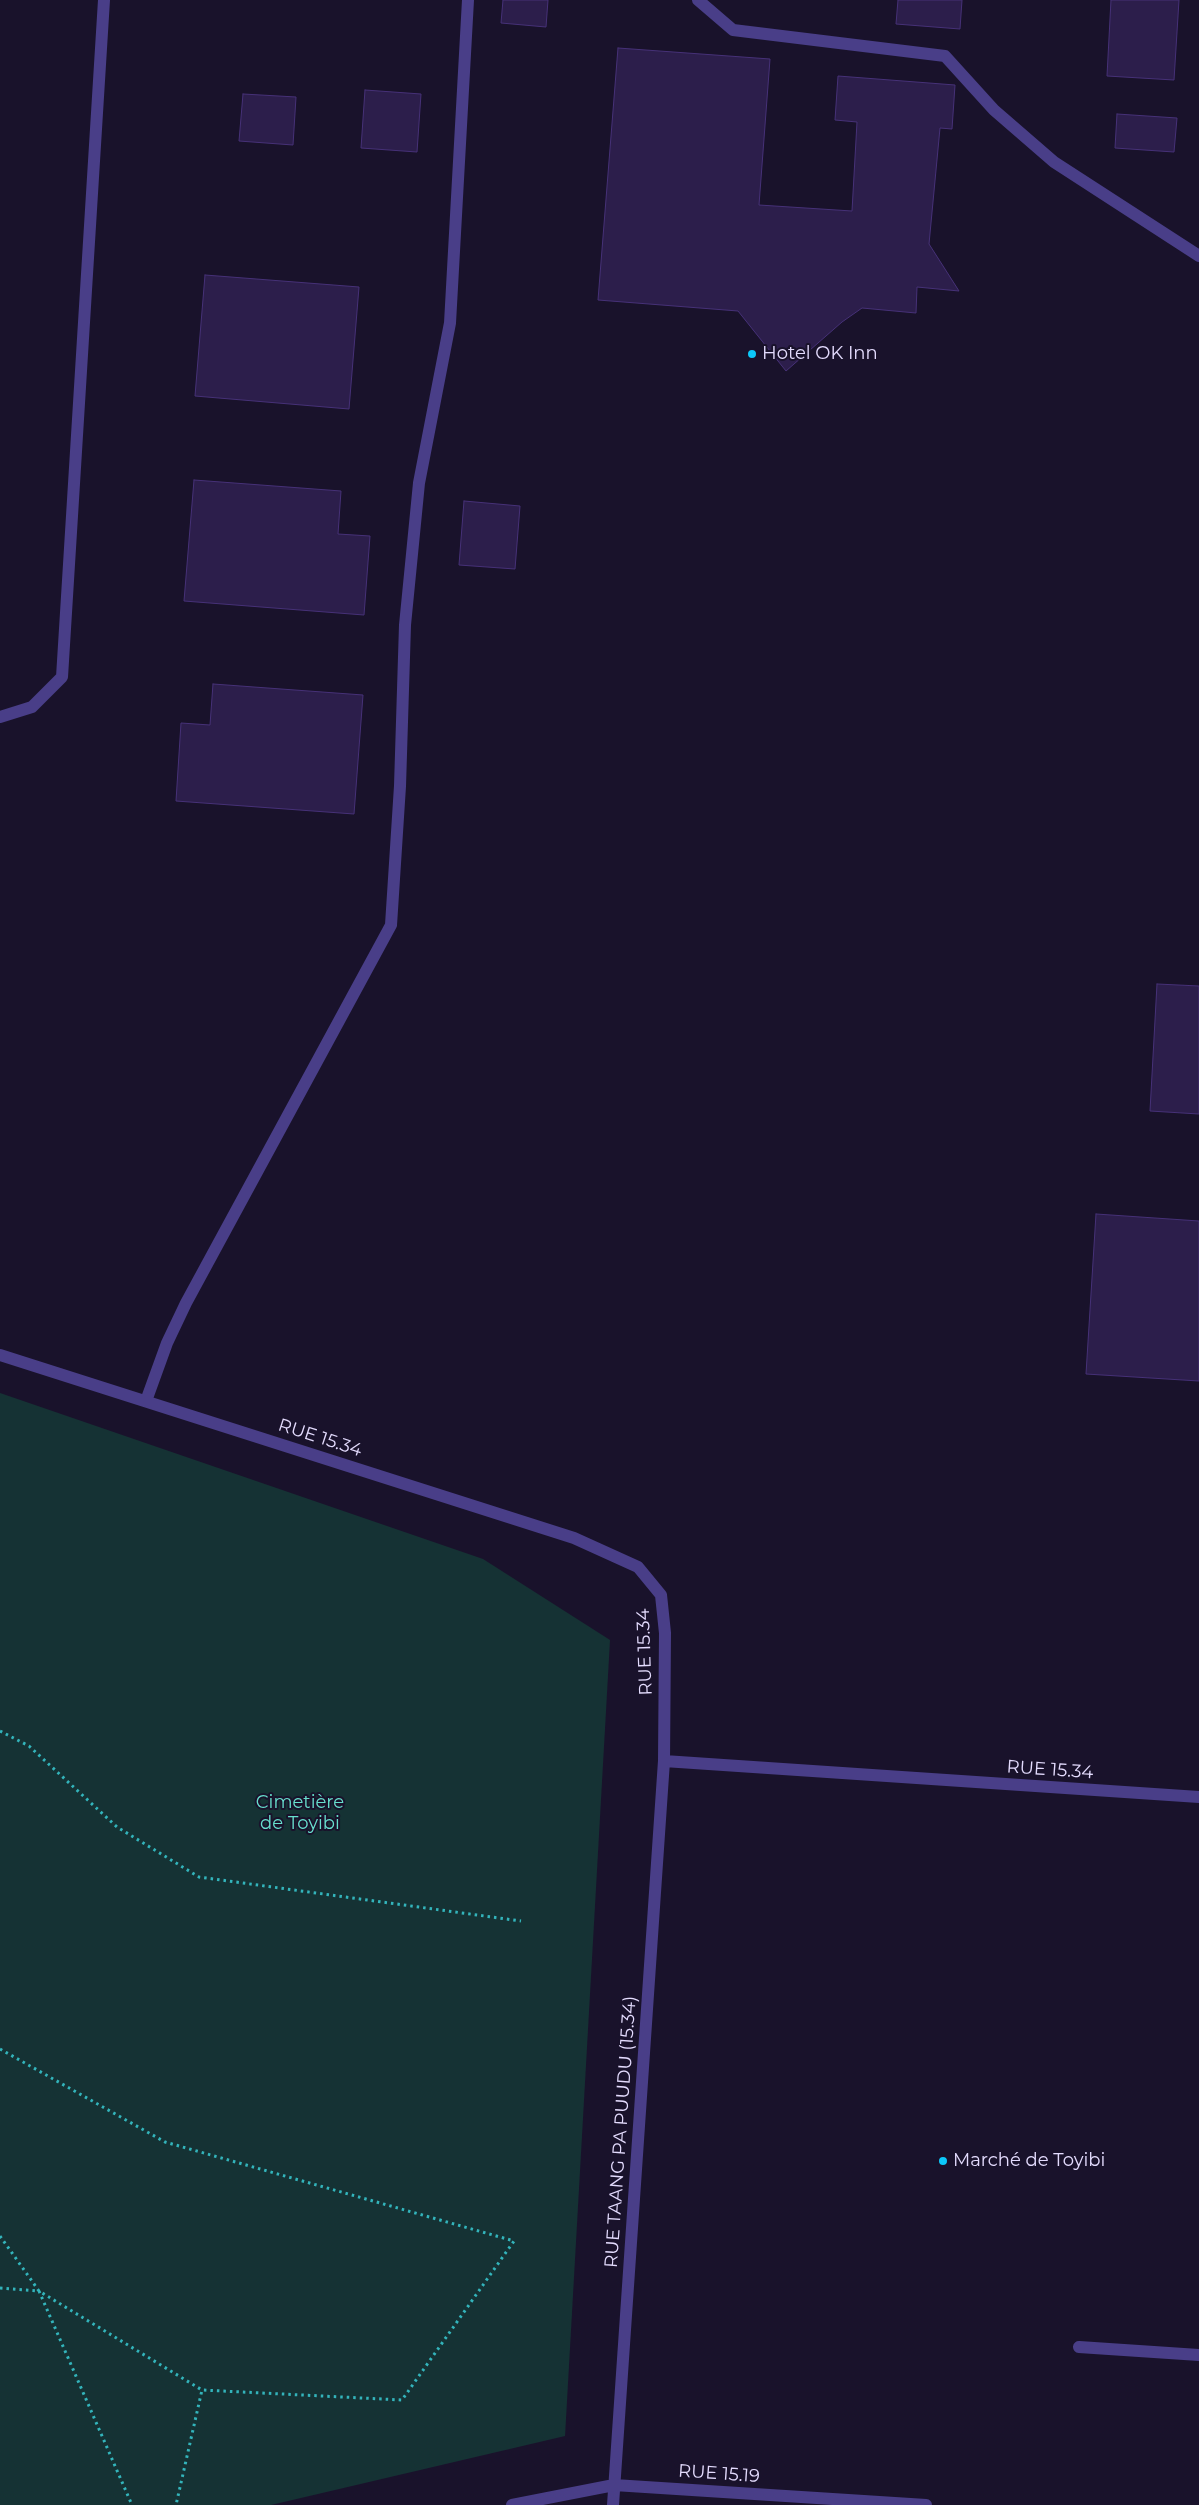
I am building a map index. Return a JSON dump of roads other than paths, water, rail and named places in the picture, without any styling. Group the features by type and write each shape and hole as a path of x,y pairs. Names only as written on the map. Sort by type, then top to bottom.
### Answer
{"street":[{"path":"0,717 32,707 62,677 104,0"},
{"path":"146,1401 167,1343 186,1303 391,925 400,786 405,625 419,483 450,323 468,0"},
{"path":"698,0 733,30 945,56 994,110 1054,162 1199,256"},
{"name":"RUE 15.34","path":"0,1355 574,1538 638,1567 661,1595 665,1633 664,1761 1199,1797"},
{"name":"RUE TAANG PA PUUDU (15.34)","path":"613,2505 664,1761"},
{"path":"1079,2346 1199,2355"},
{"name":"RUE 15.19","path":"512,2505 614,2485 926,2505"}],"place":[{"name":"Hotel OK Inn","path":"752,354"},
{"name":"Marché de Toyibi","path":"943,2161"}],"park label":[{"name":"Cimetière de Toyibi","path":"300,1814"}]}
